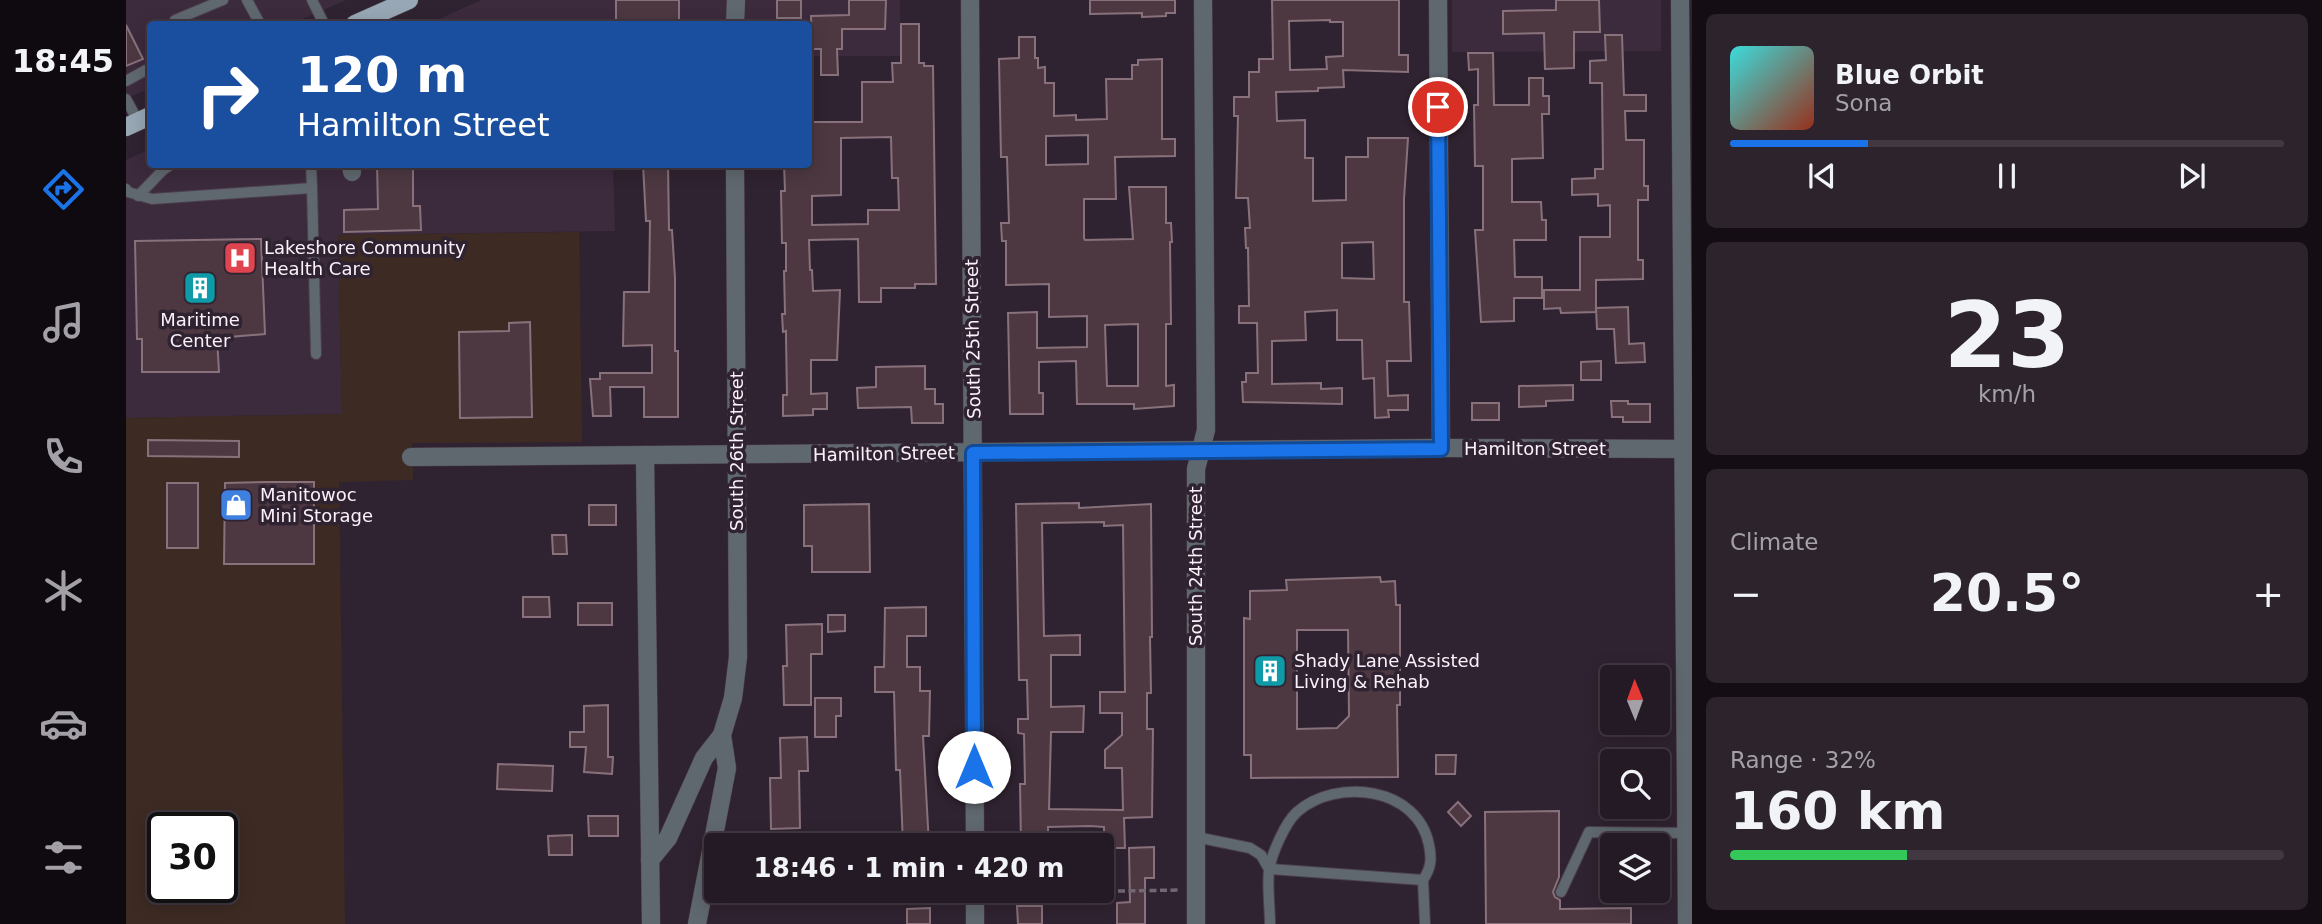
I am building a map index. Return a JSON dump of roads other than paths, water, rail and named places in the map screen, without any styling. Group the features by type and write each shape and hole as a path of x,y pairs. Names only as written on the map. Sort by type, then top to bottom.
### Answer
{"main road":[{"path":"359,21 375,7 409,0"}],"street":[{"path":"735,21 736,0"},
{"name":"South 25th Street","path":"970,0 975,833"},
{"name":"South 24th Street","path":"1196,924 1196,470 1206,429 1203,0"},
{"path":"1438,0 1441,449"},
{"path":"1680,0 1686,130 1687,924"},
{"name":"South 26th Street","path":"650,860 668,838 704,758 722,736 733,698 738,657 735,168"},
{"name":"Hamilton Street","path":"411,457 1687,449"},
{"path":"645,455 651,924"},
{"name":"South 26th Street","path":"697,924 727,768 722,736"},
{"path":"975,903 975,924"}],"lane":[{"path":"175,20 223,0"},
{"path":"247,0 258,21"},
{"path":"312,0 322,21"},
{"path":"126,81 147,70"},
{"path":"126,99 138,121"},
{"path":"138,195 166,168"},
{"path":"311,168 316,354"},
{"path":"126,189 152,199 312,188"},
{"path":"1270,924 1269,869 1284,828 1299,810 1325,797 1368,793 1387,796 1397,801 1419,819 1429,842 1431,861 1423,880 1425,924"},
{"path":"1561,892 1589,832 1686,833"},
{"path":"1196,837 1250,848 1261,855 1269,869"},
{"path":"1269,869 1423,880"}],"place":[{"name":"Lakeshore Community Health Care","path":"240,258"},
{"name":"Maritime Center","path":"200,288"},
{"name":"Manitowoc Mini Storage","path":"236,505"},
{"name":"Shady Lane Assisted Living & Rehab","path":"1270,671"}]}
